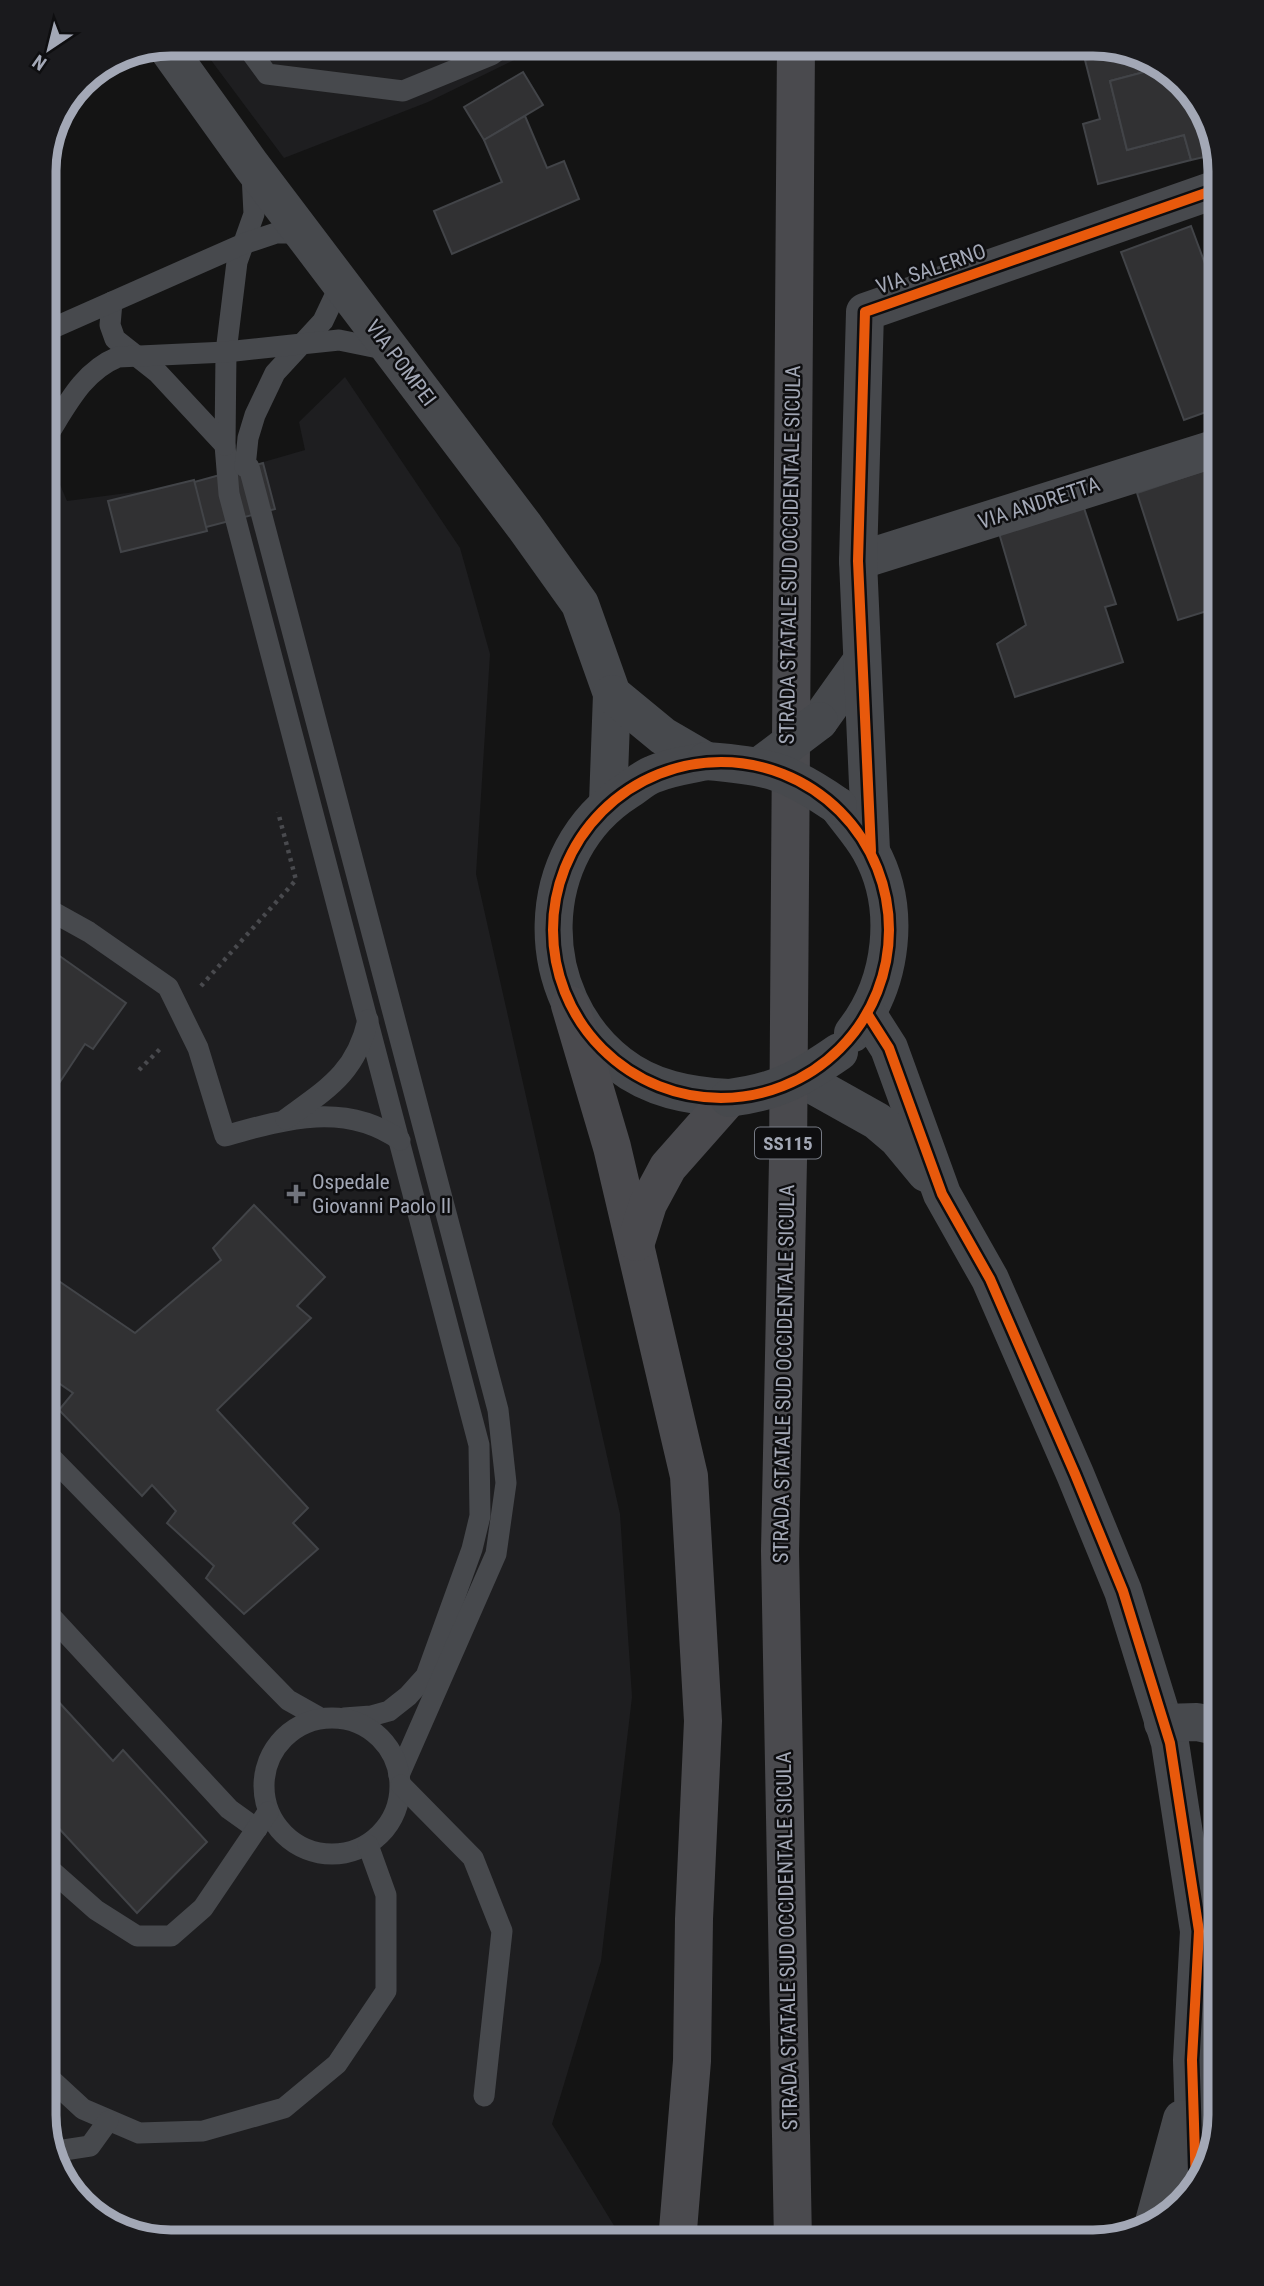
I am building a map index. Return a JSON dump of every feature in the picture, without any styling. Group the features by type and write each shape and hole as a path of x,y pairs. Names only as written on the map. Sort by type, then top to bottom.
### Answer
{"main road":[{"name":"STRADA STATALE SUD OCCIDENTALE SICULA","path":"793,2230 780,1551 788,1160 796,56"},
{"path":"570,1005 612,1147 689,1476 703,1721 694,1919 692,2061 678,2230"},
{"path":"636,1242 648,1204 668,1167 729,1098"}],"street":[{"name":"VIA POMPEI","path":"173,56 251,165 580,604 612,694 608,803"},
{"name":"VIA SALERNO","path":"871,850 858,562 865,313 1208,192"},
{"name":"VIA ANDRETTA","path":"858,562 1208,451"},
{"path":"761,765 819,721 861,662"},
{"path":"612,694 663,736 706,761"},
{"path":"706,761 761,765 801,780 838,806 871,850 888,905 888,962 868,1015 839,1052 802,1079 766,1093 729,1098 690,1096 653,1084 610,1056 591,1038 570,1005 555,964 552,920 560,877 579,837 608,803 653,774 706,761"},
{"path":"868,1015 889,1048 942,1194"},
{"path":"802,1079 851,1106 897,1138 942,1194 990,1279 1123,1591 1170,1743 1199,1931 1192,2060 1195,2167"},
{"path":"1163,1723 1208,1725"},
{"path":"1157,2210 1182,2118 1192,2060"}],"lane":[{"path":"253,56 267,74 403,91 489,56"},
{"path":"251,165 254,214 237,262 226,352 225,445 229,494 384,1078"},
{"path":"56,327 243,244 276,233 302,233"},
{"path":"341,284 323,321 275,373 255,415 245,467 249,467 253,481 404,1093 498,1410 506,1483 496,1554 400,1780"},
{"path":"112,302 110,325 115,339 133,356 158,373 225,445"},
{"path":"56,423 87,376 102,363 118,357 226,352 339,340 392,350"},
{"path":"56,913 89,932 168,987 198,1048 225,1136 286,1119 360,1119 400,1140"},
{"path":"286,1119 335,1083 352,1065 363,1042 368,1020"},
{"path":"335,1083 351,1076 384,1078 404,1093"},
{"path":"360,1119 404,1093"},
{"path":"56,1875 96,1910 137,1936 171,1936 203,1908 262,1820 267,1764 279,1743 297,1726 320,1718 371,1716 389,1711 408,1696 426,1676 472,1549 480,1516 479,1445 400,1140 404,1093"},
{"path":"56,1462 288,1700 320,1718"},
{"path":"56,1622 229,1809 262,1820 299,1847 322,1854 346,1853 368,1845 386,1830 397,1809 400,1780 397,1762 385,1742 366,1726 344,1718"},
{"path":"400,1780 472,1858 502,1931 484,2096"},
{"path":"56,2086 83,2109 139,2133 203,2131 284,2108 337,2064 386,1991 386,1895 368,1845"},
{"path":"62,2150 90,2146 108,2121"}],"path":[{"path":"139,1070 171,1037 192,996 296,880 275,800"}],"shaded area":[{"path":"208,56 522,56 428,102 284,158"},
{"name":"Ospedale Giovanni Paolo II","path":"345,377 460,548 490,654 476,874 620,1514 632,1697 601,1961 552,2124 617,2230 164,2230 127,2221 101,2206 71,2172 58,2137 56,475 67,501 180,486 305,450 299,422"}],"building":[{"path":"1101,56 1115,58 1149,71 1110,81 1127,150 1184,135 1191,160 1098,184 1083,124 1100,119 1085,60"},
{"path":"1149,71 1163,80 1193,114 1207,156 1191,160 1184,135 1127,150 1110,81"},
{"path":"523,72 543,105 484,140 464,107"},
{"path":"525,116 547,168 564,161 579,199 452,254 434,211 502,182 484,140"},
{"path":"1191,226 1208,272 1208,411 1184,420 1121,252"},
{"path":"263,463 275,509 191,531 180,486"},
{"path":"1208,469 1208,611 1178,620 1137,493"},
{"path":"194,480 207,531 121,552 108,501"},
{"path":"1083,505 1116,604 1105,607 1123,662 1015,697 997,644 1026,625 999,533"},
{"path":"56,953 126,1003 93,1049 85,1044 56,1088"},
{"path":"254,1205 325,1277 297,1306 311,1318 217,1410 308,1508 293,1523 318,1549 244,1614 206,1578 214,1566 167,1523 176,1511 152,1485 142,1496 59,1410 73,1393 56,1381 56,1279 135,1333 221,1260 213,1248"},
{"path":"56,1699 113,1761 123,1750 207,1842 137,1913 56,1825"}],"cycle path":[{"path":"871,851 858,561 865,312 1208,192"},
{"path":"705,762 737,762 785,774 815,790 851,823 877,866 886,897 889,930 886,963 877,994 861,1024 828,1060 815,1070 770,1091 737,1098 705,1098 657,1086 627,1070 591,1037 581,1024 560,979 553,946 553,914 565,866 581,836 614,800 627,790 672,769 705,762"},
{"path":"868,1015 889,1048 942,1194 990,1279 1075,1474 1123,1591 1170,1743 1199,1931 1192,2060 1195,2167"}],"place":[{"name":"Ospedale Giovanni Paolo II","path":"296,1194"}]}
